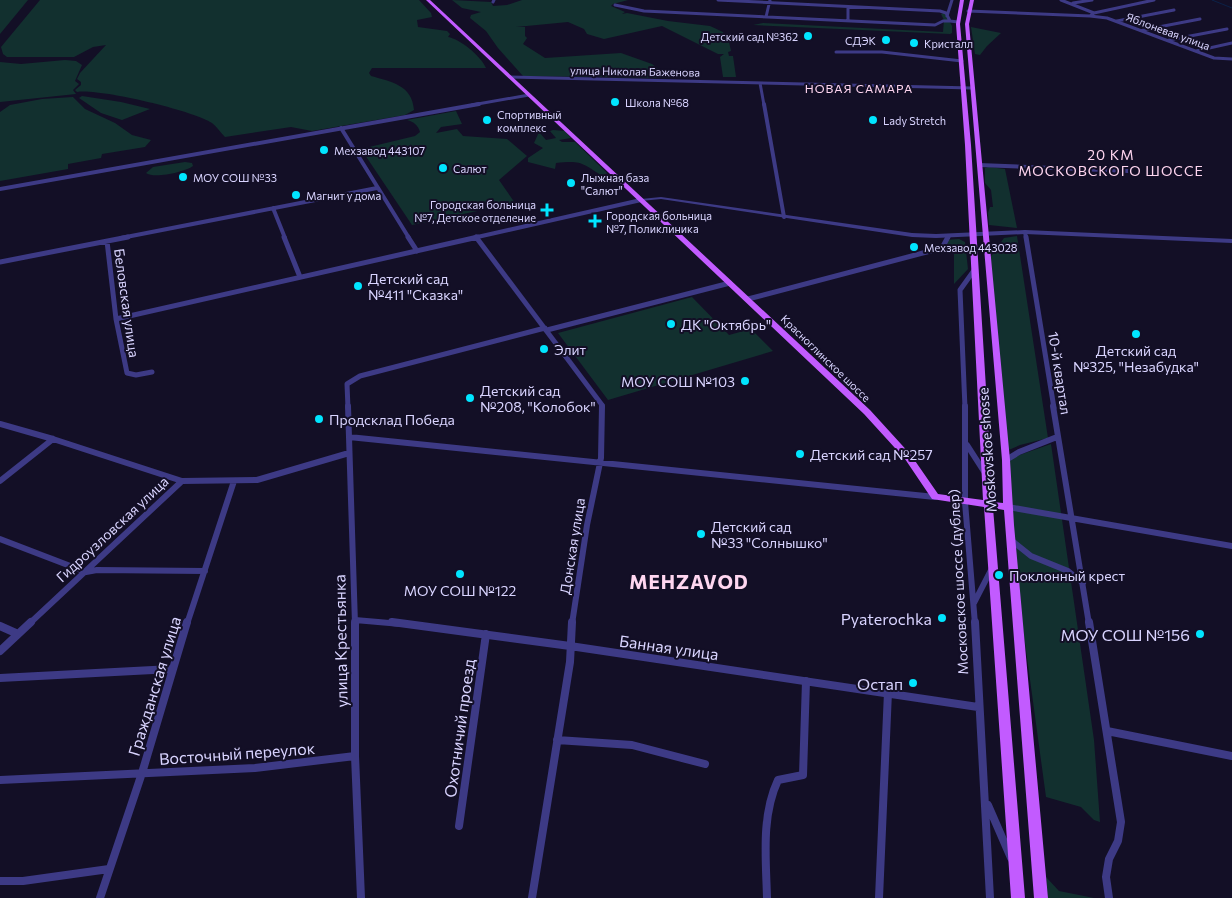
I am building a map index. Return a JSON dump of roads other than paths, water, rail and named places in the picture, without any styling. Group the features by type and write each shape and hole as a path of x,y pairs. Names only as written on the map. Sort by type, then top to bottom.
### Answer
{"main road":[{"name":"Красноглинское шоссе","path":"428,0 730,282 894,439 935,497"},
{"name":"Moskovskoe shosse","path":"962,0 958,21 973,234 992,568 1018,898"},
{"name":"Moskovskoe shosse","path":"972,0 967,22 972,88 1006,460 1008,507 1041,898"},
{"path":"958,21 967,22"},
{"path":"935,497 1008,507"}],"street":[{"path":"718,0 770,1 848,7 863,5 940,11 946,13 950,21"},
{"path":"947,16 952,0"},
{"path":"1061,0 1094,13"},
{"path":"1071,4 1092,0"},
{"path":"1090,16 1094,13 1154,0"},
{"path":"766,17 770,1"},
{"path":"615,5 644,11 848,21 935,25 942,21 958,21"},
{"path":"848,7 848,21"},
{"path":"1115,21 1174,10"},
{"name":"Яблоневая улица","path":"968,11 1090,16 1115,21 1196,51 1223,59 1232,59"},
{"path":"1141,31 1200,19"},
{"path":"1167,40 1227,29"},
{"path":"1196,51 1232,43"},
{"path":"836,52 882,52 962,61"},
{"name":"улица Николая Баженова","path":"510,77 972,88"},
{"path":"760,82 784,217"},
{"path":"0,189 529,95"},
{"path":"341,128 417,251"},
{"path":"979,165 1128,171"},
{"path":"0,262 377,188"},
{"path":"116,319 641,200 661,198 898,234 948,236 1024,232 1232,241"},
{"path":"273,208 300,277"},
{"name":"10-й квартал","path":"1024,232 1057,438 1073,518 1121,822 1118,841 1109,858 1106,877 1109,898"},
{"path":"748,299 942,248 948,236"},
{"name":"Донская улица","path":"476,237 602,405 599,462 587,525 570,646 570,662 532,898"},
{"name":"Беловская улица","path":"107,241 116,319 127,374 136,375 152,372"},
{"name":"Московское шоссе (дублер)","path":"975,269 960,289 966,443 966,502 974,603 978,707 986,800 990,898"},
{"path":"546,329 730,282"},
{"name":"улица Крестьянка","path":"361,898 355,756 356,620 348,438 348,384 351,380 360,376 546,329"},
{"path":"0,424 53,439 182,481"},
{"path":"348,438 935,497"},
{"path":"1006,460 1015,452 1051,442 1057,438"},
{"path":"0,481 53,439"},
{"path":"966,443 987,478"},
{"name":"Гидроузловская улица","path":"0,651 182,481 234,482 266,478 349,453"},
{"name":"Гражданская улица","path":"100,898 142,773 172,669 234,482"},
{"path":"1008,507 1232,546"},
{"path":"0,539 86,572 97,570 205,571"},
{"path":"1011,540 1030,556 1068,571 1083,583"},
{"path":"974,603 992,568"},
{"name":"Банная улица","path":"356,620 374,620 486,634 888,692 978,707"},
{"path":"0,626 18,634"},
{"name":"Охотничий проезд","path":"460,826 486,634"},
{"path":"0,678 172,669"},
{"path":"767,898 766,845 770,797 778,780 803,775 806,681"},
{"path":"879,898 888,692"},
{"path":"1107,731 1232,756"},
{"path":"557,740 632,746 705,764"},
{"name":"Восточный переулок","path":"0,780 255,768 355,756"},
{"path":"986,800 1015,868"},
{"path":"0,882 23,881 109,869"}],"waterway":[{"path":"1212,0 1232,8"}],"place":[{"name":"Детский сад №362","path":"808,36"},
{"name":"СДЭК","path":"886,40"},
{"name":"Кристалл","path":"914,43"},
{"name":"Школа №68","path":"615,102"},
{"name":"Спортивный комплекс","path":"487,120"},
{"name":"Lady Stretch","path":"873,120"},
{"name":"Мехзавод 443107","path":"324,150"},
{"name":"Салют","path":"443,168"},
{"name":"МОУ СОШ №33","path":"183,177"},
{"name":"Лыжная база \"Салют\"","path":"571,183"},
{"name":"Магнит у дома","path":"296,195"},
{"name":"Городская больница №7, Детское отделение","path":"547,210"},
{"name":"Городская больница №7, Поликлиника","path":"595,221"},
{"name":"Мехзавод 443028","path":"914,247"},
{"name":"Детский сад №411 \"Сказка\"","path":"358,286"},
{"name":"ДК \"Октябрь\"","path":"671,324"},
{"name":"Детский сад №325, \"Незабудка\"","path":"1136,334"},
{"name":"Элит","path":"544,349"},
{"name":"МОУ СОШ №103","path":"745,381"},
{"name":"Детский сад №208, \"Колобок\"","path":"470,398"},
{"name":"Продсклад Победа","path":"319,419"},
{"name":"Детский сад №257","path":"800,454"},
{"name":"Детский сад №33 \"Солнышко\"","path":"701,534"},
{"name":"МОУ СОШ №122","path":"460,574"},
{"name":"Поклонный крест","path":"999,575"},
{"name":"Pyaterochka","path":"942,618"},
{"name":"МОУ СОШ №156","path":"1200,634"},
{"name":"Остап","path":"913,683"}],"district":[{"name":"НОВАЯ САМАРА","path":"859,88"},
{"name":"20 КМ МОСКОВСКОГО ШОССЕ","path":"1111,162"},
{"name":"MEHZAVOD","path":"689,581"}]}
